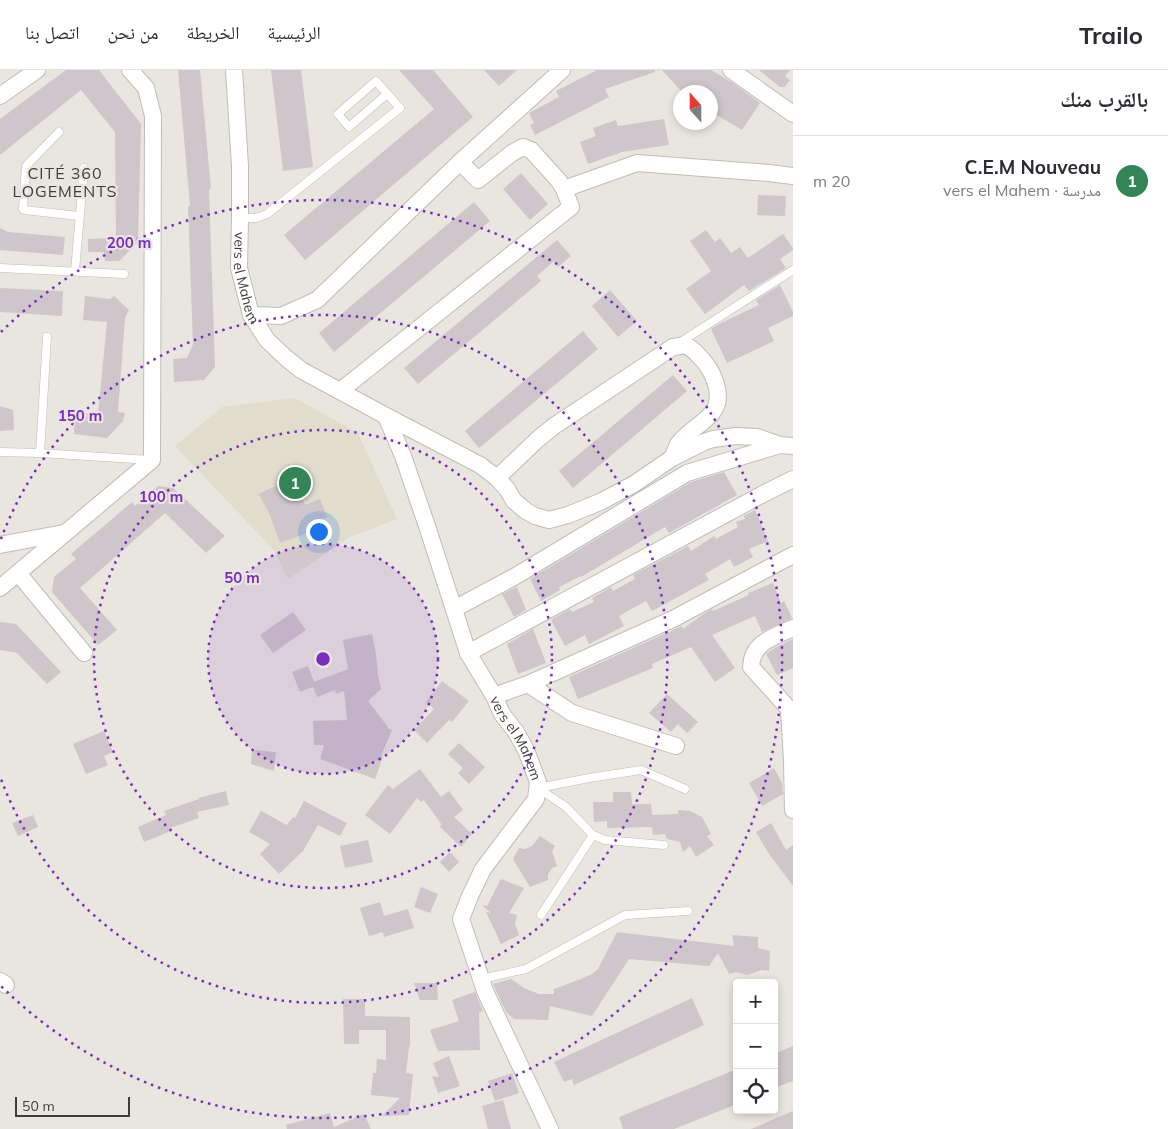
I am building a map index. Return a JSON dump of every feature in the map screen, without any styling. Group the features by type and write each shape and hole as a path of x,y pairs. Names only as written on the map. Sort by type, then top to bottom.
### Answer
{"street":[{"path":"0,96 37,70"},
{"path":"0,588 152,460 153,116 146,88 130,70"},
{"name":"vers el Mahem","path":"234,70 240,166 239,268 251,315 268,340 302,370 480,465 497,478 520,506 535,516 549,520 568,515 600,502 634,484 672,458 713,439 736,436 758,437 786,445"},
{"path":"251,315 281,316 317,300 460,162 562,70"},
{"path":"731,70 793,114"},
{"path":"340,391 571,207 564,189 531,150 523,147 512,153 478,180 460,162"},
{"path":"564,189 637,163 793,176"},
{"path":"497,478 554,426 673,347 686,345 699,355 715,380 718,404 712,414 679,444 672,458"},
{"name":"vers el Mahem","path":"386,416 403,456 468,653 494,696 502,714 516,732 526,750 538,782 536,799 483,869 461,919 485,991 550,1129"},
{"path":"454,609 514,577 687,473 786,445"},
{"path":"468,653 793,479"},
{"path":"0,545 65,533"},
{"path":"494,696 528,684 673,619 793,554"},
{"path":"18,572 84,653"},
{"path":"793,628 762,642 751,658 751,667 789,709 793,810"},
{"path":"528,684 572,713 676,746"}],"lane":[{"path":"240,218 256,218 267,214 400,108 376,81 338,114 350,128 387,94"},
{"path":"59,132 26,166 23,209 80,216"},
{"path":"74,272 84,168"},
{"path":"0,268 124,274"},
{"path":"673,347 793,270"},
{"path":"40,453 48,337"},
{"path":"0,452 152,460"},
{"path":"538,788 641,770 685,789"},
{"path":"538,788 566,807 593,834 604,840 664,845"},
{"path":"541,915 593,834"},
{"path":"481,979 526,969 626,915 688,911"}],"shaded area":[{"path":"295,398 358,433 397,519 350,537 288,579 273,549 175,446 222,407"}],"building":[{"path":"66,70 99,70 141,124 138,242 119,261 105,261 104,252 88,252 88,239 116,238 115,132 81,90 0,155 0,119"},
{"path":"178,70 200,70 211,189 209,189 215,367 204,380 174,382 173,359 187,358 193,344 188,206 190,206"},
{"path":"271,70 301,70 313,167 283,171"},
{"path":"399,70 433,70 473,117 305,260 284,235 434,109"},
{"path":"484,70 517,70 499,86"},
{"path":"597,70 655,70 655,72 605,89 609,97 535,135 530,125 534,123 529,113 559,97 556,91"},
{"path":"662,70 711,70 733,83 760,103 742,130 718,116 718,85 676,85"},
{"path":"759,70 790,70 785,76 790,80 785,87 780,87"},
{"path":"664,119 669,145 622,152 588,164 580,142 596,136 593,128 616,120 618,126"},
{"path":"521,173 548,204 530,220 503,189"},
{"path":"758,195 786,196 785,216 757,215"},
{"path":"474,202 490,221 334,352 319,333"},
{"path":"0,228 8,232 65,237 63,255 0,250"},
{"path":"706,230 715,242 720,238 731,253 740,247 748,258 783,234 793,250 780,259 786,268 749,291 744,285 705,314 686,289 711,271 690,241"},
{"path":"557,240 571,256 558,267 554,261 537,276 541,281 418,384 404,368"},
{"path":"780,285 793,312 793,316 768,328 774,341 727,363 711,329 759,305 756,300"},
{"path":"0,288 63,291 62,316 0,312"},
{"path":"610,290 637,321 618,337 592,306"},
{"path":"85,296 110,299 114,296 129,310 125,318 118,412 125,413 123,421 107,438 74,434 75,413 98,414 107,322 83,320"},
{"path":"583,331 598,349 479,448 465,431"},
{"path":"673,375 687,391 573,488 559,471"},
{"path":"0,406 13,410 14,430 0,431"},
{"path":"724,472 737,495 669,533 665,527 581,577 559,587 560,590 541,601 530,579 691,482"},
{"path":"292,478 305,505 320,499 327,517 313,522 315,530 280,543 270,515 259,494"},
{"path":"158,486 173,488 225,536 206,553 165,513 80,588 117,630 98,645 52,592 54,577 76,559 71,554 132,502 135,506"},
{"path":"755,510 768,541 749,549 753,557 734,567 730,559 705,574 709,580 652,611 646,601 619,616 624,626 589,644 585,635 565,646 551,620 570,609 572,612 594,602 592,598 611,587 613,591 635,579 633,575 688,546 691,551 714,536 716,539 738,527 736,522 745,519 744,516"},
{"path":"773,583 781,603 784,601 792,618 762,632 755,616 712,635 735,668 715,682 691,647 652,664 653,668 578,699 569,677 682,626 683,629 712,609 713,611 749,595 748,593"},
{"path":"517,587 526,610 514,617 502,594"},
{"path":"293,612 306,630 273,653 260,635"},
{"path":"0,622 16,624 61,672 47,684 17,653 0,650"},
{"path":"533,629 546,663 518,674 507,644"},
{"path":"372,634 381,689 368,701 387,728 392,730 381,756 383,757 375,779 320,759 324,745 314,745 313,721 347,720 344,691 336,694 335,690 317,697 313,687 300,692 292,672 308,666 314,682 348,669 343,640"},
{"path":"793,639 793,668 777,675 766,654"},
{"path":"442,681 469,701 452,722 449,720 427,743 414,730 434,709 426,702"},
{"path":"667,694 698,722 687,733 678,724 671,732 649,713"},
{"path":"104,731 113,752 104,756 108,765 86,774 73,744"},
{"path":"459,743 485,767 469,784 458,773 463,768 448,754"},
{"path":"252,750 276,752 274,771 251,764"},
{"path":"774,768 782,783 783,794 762,806 749,783"},
{"path":"420,769 441,797 449,791 463,810 454,817 472,834 461,847 439,826 442,825 424,800 421,802 417,798 390,834 365,815 388,785 393,789"},
{"path":"226,791 229,805 197,812 199,818 170,828 171,831 144,842 138,827 166,815 164,811 198,798"},
{"path":"613,792 631,792 632,804 651,804 652,815 678,814 678,810 690,811 702,817 711,834 707,836 714,845 696,857 690,846 683,852 680,842 667,839 665,834 653,835 652,827 607,828 607,821 594,822 593,802 613,802"},
{"path":"304,801 347,823 340,836 318,825 303,851 279,874 260,854 270,844 249,832 261,811 287,825 293,817 295,818"},
{"path":"33,815 38,827 18,836 12,823"},
{"path":"771,823 786,850 793,845 793,886 767,851 756,832"},
{"path":"540,836 555,846 552,851 557,866 552,868 548,874 548,880 530,887 513,859 519,848 525,849 532,846"},
{"path":"368,840 373,862 345,868 340,846"},
{"path":"450,852 459,862 449,872 440,862"},
{"path":"501,879 524,888 509,913 517,915 515,924 519,935 501,944 486,912 491,913 482,905 487,906"},
{"path":"421,887 438,894 430,913 414,907"},
{"path":"380,902 384,916 408,909 414,928 384,937 383,932 369,936 360,908"},
{"path":"617,932 734,946 732,935 758,937 758,948 770,951 769,971 762,970 747,975 736,972 729,974 718,953 709,966 629,959 592,1016 550,1006 548,1020 514,1019 506,1012 493,984 511,979 524,988 539,994 554,994 554,989 592,974 598,969"},
{"path":"414,983 437,983 438,1000 420,1000"},
{"path":"475,992 483,1011 479,1012 480,1050 438,1051 430,1030 459,1021 452,1000"},
{"path":"692,998 704,1025 574,1085 572,1079 564,1082 554,1062"},
{"path":"343,999 365,999 365,1016 410,1017 410,1047 406,1073 413,1074 409,1115 382,1116 400,1098 371,1095 373,1073 376,1073 377,1059 386,1060 386,1030 359,1030 359,1044 344,1044"},
{"path":"793,1046 793,1081 778,1087 778,1069 778,1052"},
{"path":"449,1056 460,1086 438,1093 432,1076 439,1077 433,1063"},
{"path":"733,1071 733,1106 674,1129 623,1129 619,1117"},
{"path":"512,1073 519,1093 495,1101 488,1081"},
{"path":"503,1100 511,1129 488,1129 482,1106"},
{"path":"793,1111 793,1129 751,1129"},
{"path":"330,1113 334,1127 364,1114 371,1129 287,1129 286,1125"}],"place":[{"name":"C.E.M Nouveau","path":"295,483"}],"district":[{"name":"CITÉ 360 LOGEMENTS","path":"65,182"}]}
